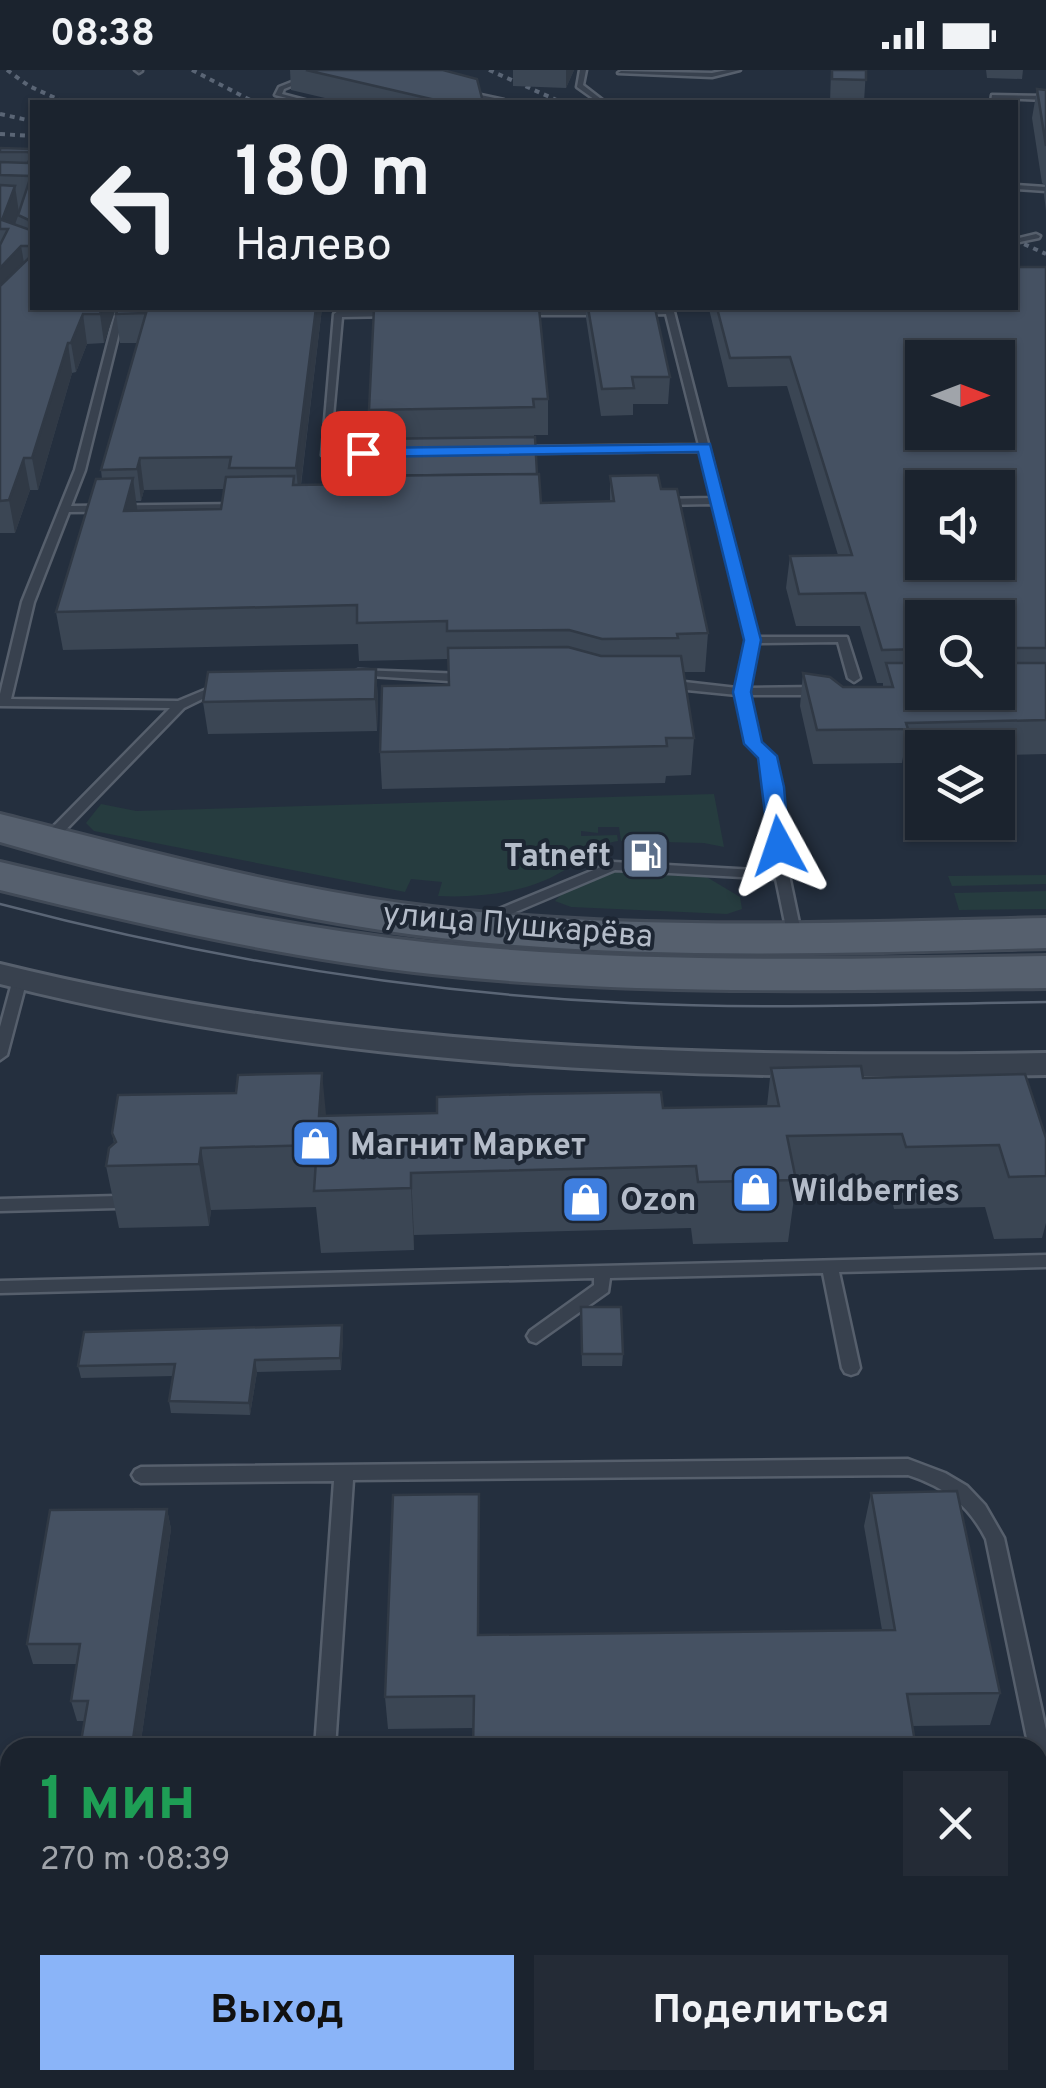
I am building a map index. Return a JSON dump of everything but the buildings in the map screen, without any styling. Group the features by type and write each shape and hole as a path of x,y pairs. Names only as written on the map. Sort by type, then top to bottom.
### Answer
{"main road":[{"name":"улица Пушкарёва","path":"0,828 191,880 468,926 630,935 799,956 1046,972"},
{"name":"улица Пушкарёва","path":"0,876 172,918 430,958 590,972 1046,933"}],"street":[{"path":"10,977 246,1022 560,1057 831,1068 1045,1068"}],"lane":[{"path":"300,100 278,95 281,88 328,70"},
{"path":"583,70 579,86 599,100"},
{"path":"621,72 712,75 737,70"},
{"path":"452,90 495,100"},
{"path":"994,100 994,96 1046,98"},
{"path":"1018,187 1046,188"},
{"path":"1018,239 1036,236"},
{"path":"120,310 80,470 28,602 2,702 180,705"},
{"path":"631,312 657,310"},
{"path":"670,310 753,640 742,692 754,744 767,756 774,787 782,875 799,956"},
{"path":"514,313 612,312"},
{"path":"397,314 338,314 325,453 405,452"},
{"path":"505,450 705,448"},
{"path":"639,502 718,501"},
{"path":"65,508 263,506"},
{"path":"753,640 843,639 852,684 868,690"},
{"path":"344,673 472,678"},
{"path":"48,841 180,705 231,682"},
{"path":"654,684 691,684 742,692 832,691"},
{"path":"468,926 613,866 782,875"},
{"path":"0,1055 10,977"},
{"path":"0,1204 117,1202"},
{"path":"0,1287 1046,1261"},
{"path":"830,1267 851,1368"},
{"path":"536,1336 602,1288 602,1273"},
{"path":"142,1475 908,1467 948,1480 980,1506 995,1538 1038,1738"},
{"path":"327,1738 344,1473"}],"green space":[{"path":"714,794 724,847 621,841 619,827 598,827 598,833 581,831 581,836 617,835 618,841 534,884 470,896 438,896 442,882 411,879 405,892 94,831 86,823 101,804 136,811"},
{"path":"618,871 705,876 740,897 742,909 727,914 571,907 555,901 565,891"},
{"path":"1046,875 1046,884 952,886 948,876"},
{"path":"1046,891 1046,909 959,910 954,893"}],"tram line":[{"path":"0,904 233,956 470,991 733,1006 1046,1002"}],"railway":[{"path":"7,70 29,86 60,100"},
{"path":"192,70 250,100"},
{"path":"489,70 556,100"},
{"path":"0,114 30,121"},
{"path":"0,134 30,136"},
{"path":"1018,241 1046,254"}],"place":[{"name":"Tatneft","path":"646,855"},
{"name":"Магнит Маркет","path":"315,1144"},
{"name":"Wildberries","path":"756,1190"},
{"name":"Ozon","path":"585,1199"}],"route":[{"path":"363,453 705,448 753,640 742,692 754,744 767,756 779,846"}]}
